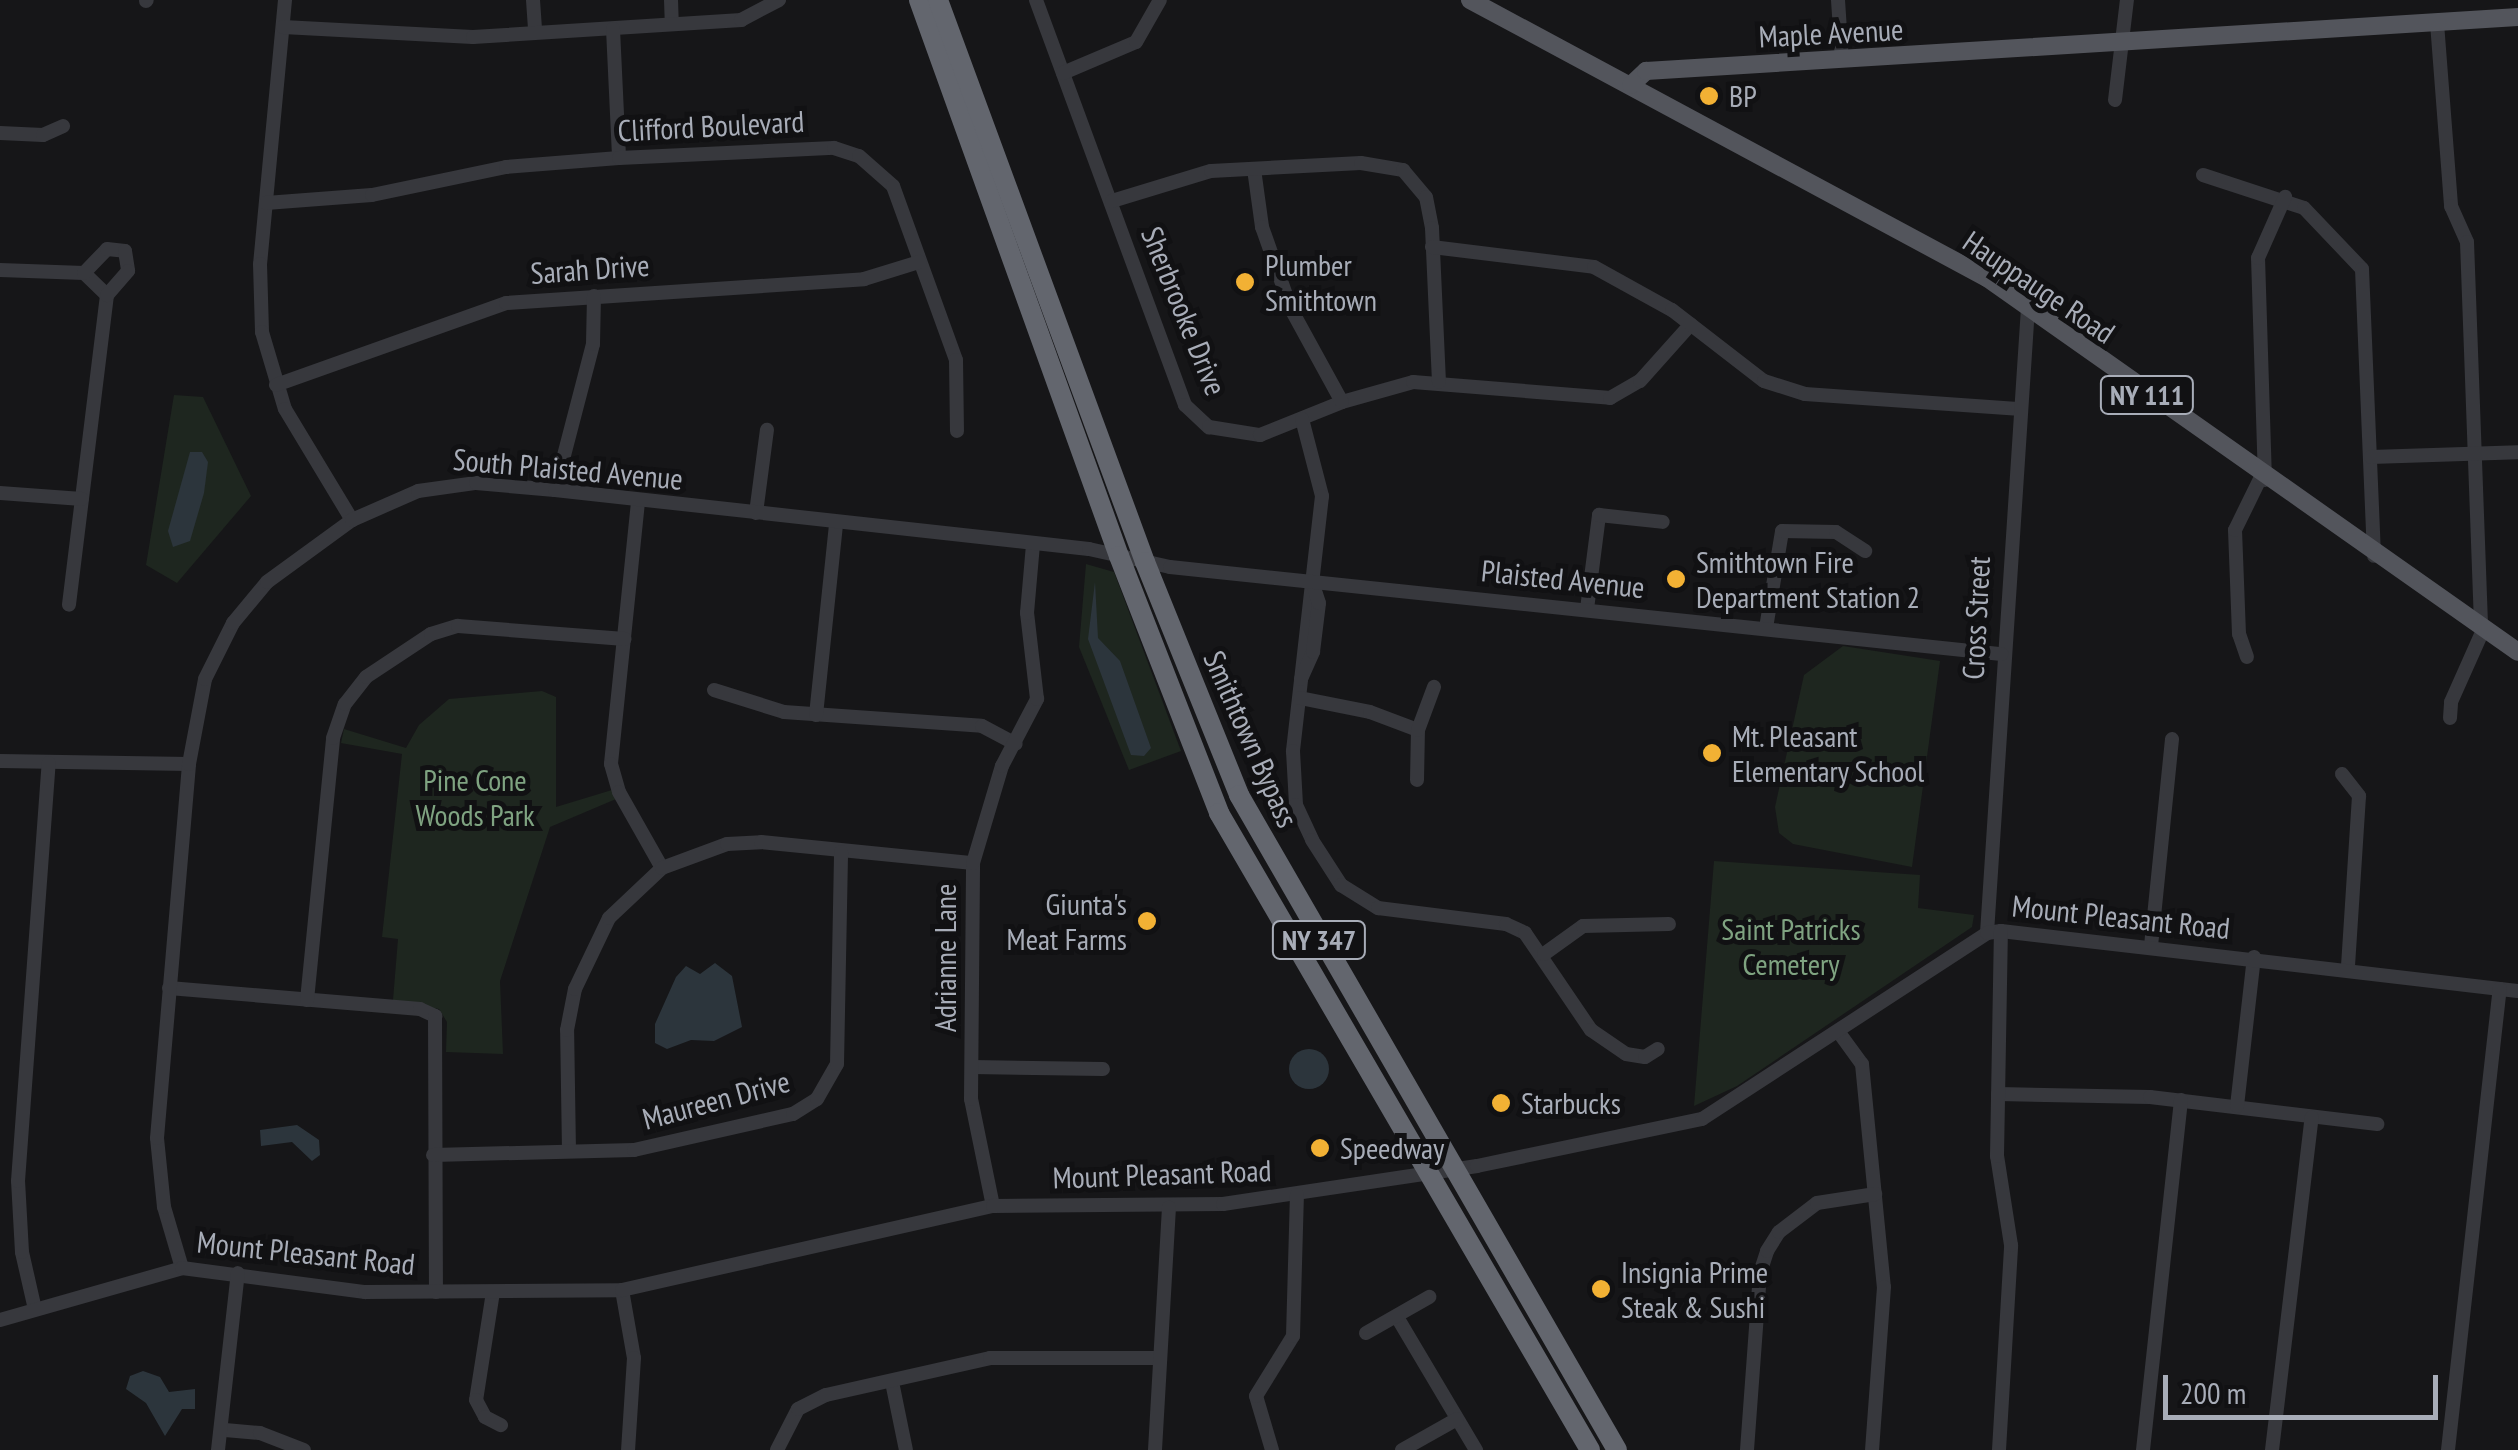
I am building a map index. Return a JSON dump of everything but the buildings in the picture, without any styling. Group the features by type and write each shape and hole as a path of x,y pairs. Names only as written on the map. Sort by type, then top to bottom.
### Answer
{"highway":[{"name":"Smithtown Bypass","path":"919,0 1119,556 1234,843 1425,1176 1590,1450"},
{"name":"Smithtown Bypass","path":"938,0 1145,562 1246,810 1617,1450"}],"main road":[{"name":"NY 111","path":"1470,0 1631,85"},
{"name":"Maple Avenue","path":"1631,85 1646,71 2518,18"},
{"name":"Hauppauge Road","path":"1631,85 1987,278 2263,479 2518,652"}],"street":[{"path":"285,0 266,203 260,318 276,384 352,520"},
{"path":"533,0 535,32"},
{"path":"671,0 672,24"},
{"path":"284,27 432,38 613,29 741,20 779,0"},
{"name":"Sherbrooke Drive","path":"1036,0 1185,405 1209,428 1243,437 1302,420 1384,387 1439,382 1610,398 1640,381 1690,324"},
{"path":"1063,73 1136,42 1160,0"},
{"path":"1838,0 1842,60"},
{"path":"2115,100 2125,44 2127,0"},
{"path":"2437,23 2451,206 2467,242 2482,629 2451,702 2450,718"},
{"path":"613,29 619,158"},
{"path":"0,132 43,135 63,126"},
{"name":"Clifford Boulevard","path":"266,203 372,195 491,170 619,158 834,148 860,156 893,186 956,360 957,431"},
{"path":"1112,201 1168,180 1254,169 1373,163 1403,170 1426,197 1439,382"},
{"path":"1254,169 1262,227 1291,309 1342,402"},
{"path":"2203,175 2285,198 2319,221 2362,270 2374,557"},
{"path":"2247,657 2240,634 2235,530 2263,479 2258,258 2285,198"},
{"path":"1432,247 1594,267 1690,324 1725,357 1764,381 1805,394 2017,408"},
{"path":"70,605 107,295 128,271 125,252 108,250 84,273"},
{"name":"Sarah Drive","path":"276,384 470,313 535,298 864,279 920,262"},
{"path":"0,270 84,273 107,295"},
{"path":"555,490 592,344 594,296"},
{"name":"Cross Street","path":"1999,1450 2012,1245 1998,1188 1994,932 2001,654 2017,408 2028,308"},
{"path":"1302,420 1322,496 1311,622 1293,752 1296,806 1340,885 1398,913 1506,924 1544,954 1591,1030 1626,1054 1645,1057 1658,1049"},
{"path":"756,513 766,430"},
{"path":"2371,456 2518,452"},
{"name":"South Plaisted Avenue","path":"182,1268 164,1207 157,1138 189,764 204,678 233,623 267,582 352,520 445,484 555,490 1119,556"},
{"path":"0,492 82,499"},
{"path":"638,502 614,780 662,868"},
{"path":"1587,609 1599,516 1663,522"},
{"path":"816,716 836,525"},
{"path":"1766,628 1782,531 1836,532 1865,551"},
{"name":"Adrianne Lane","path":"993,1206 971,1099 974,863 1002,766 1037,700 1027,613 1033,544"},
{"name":"Plaisted Avenue","path":"1119,556 1312,581 2001,654"},
{"path":"308,1000 333,738 345,704 366,677 431,634 458,626 624,640"},
{"path":"1417,780 1418,730 1434,687"},
{"path":"714,690 737,702 816,716 966,724 1016,744"},
{"path":"1300,698 1370,712 1418,730"},
{"path":"2151,946 2172,739"},
{"path":"0,761 189,764"},
{"path":"34,1305 22,1252 18,1181 50,763"},
{"path":"2342,774 2359,796 2348,968"},
{"path":"570,1151 567,1030 575,989 609,918 662,868 728,844 974,863"},
{"name":"Maureen Drive","path":"433,1155 634,1150 793,1114 817,1100 837,1064 841,852"},
{"path":"1544,954 1583,926 1669,924"},
{"name":"Mount Pleasant Road","path":"0,1320 34,1305 182,1268 348,1290 622,1290 993,1206 1169,1207 1297,1195 1425,1176 1702,1120 1994,932 2151,946 2518,990"},
{"path":"2237,1106 2254,958"},
{"path":"169,988 420,1009 435,1016 440,1033 433,1155 436,1292"},
{"path":"2448,1450 2500,988"},
{"path":"1840,1034 1862,1064 1884,1287 1872,1450"},
{"path":"972,1067 1103,1069"},
{"path":"1998,1094 2181,1100 2377,1124"},
{"path":"2143,1450 2181,1100"},
{"path":"2272,1450 2312,1117"},
{"path":"1748,1450 1760,1273 1767,1251 1778,1232 1817,1203 1875,1194"},
{"path":"1272,1450 1256,1396 1293,1336 1297,1195"},
{"path":"1154,1450 1169,1207"},
{"path":"218,1450 224,1430 238,1273"},
{"path":"622,1290 634,1358 628,1450"},
{"path":"493,1292 476,1400 485,1417 501,1425"},
{"path":"1366,1333 1429,1298"},
{"path":"1397,1317 1476,1450"},
{"path":"777,1450 798,1409 826,1394 1021,1354 1160,1358"},
{"path":"892,1382 906,1450"},
{"path":"1402,1450 1457,1419"},
{"path":"224,1430 260,1432 304,1450"}],"green space":[{"path":"174,395 203,397 251,496 177,583 146,565"},
{"path":"1086,564 1114,572 1181,751 1129,770 1079,647"},
{"path":"1843,646 1940,661 1912,867 1793,844 1779,833 1775,807 1804,675"},
{"name":"Pine Cone Woods Park","path":"542,691 556,697 556,807 612,790 616,799 550,827 500,981 503,1054 446,1052 447,1022 439,1009 393,1000 398,939 382,937 402,754 341,743 344,729 406,748 419,725 449,699"},
{"name":"Saint Patricks Cemetery","path":"1714,861 1920,875 1918,908 1974,915 1972,927 1737,1086 1694,1106"}],"shaded area":[{"path":"190,452 202,452 208,462 204,493 190,541 173,547 168,531"},
{"path":"1095,582 1098,638 1120,661 1151,748 1144,756 1131,755 1088,639"},
{"path":"715,963 732,976 742,1027 714,1041 691,1040 667,1049 655,1043 655,1024 676,977 686,966 700,974"},
{"path":"1309,1049 1323,1055 1329,1069 1323,1083 1309,1089 1295,1083 1289,1069 1295,1055"},
{"path":"297,1125 319,1140 320,1155 312,1161 292,1142 261,1146 260,1130"},
{"path":"143,1371 160,1377 169,1392 195,1389 195,1409 182,1409 165,1436 146,1403 126,1389 130,1376"}],"place":[{"name":"BP","path":"1709,96"},
{"name":"Plumber Smithtown","path":"1245,282"},
{"name":"Smithtown Fire Department Station 2","path":"1676,579"},
{"name":"Mt. Pleasant Elementary School","path":"1712,753"},
{"name":"Giunta's Meat Farms","path":"1147,921"},
{"name":"Starbucks","path":"1501,1103"},
{"name":"Speedway","path":"1320,1148"},
{"name":"Insignia Prime Steak & Sushi","path":"1601,1289"}]}
